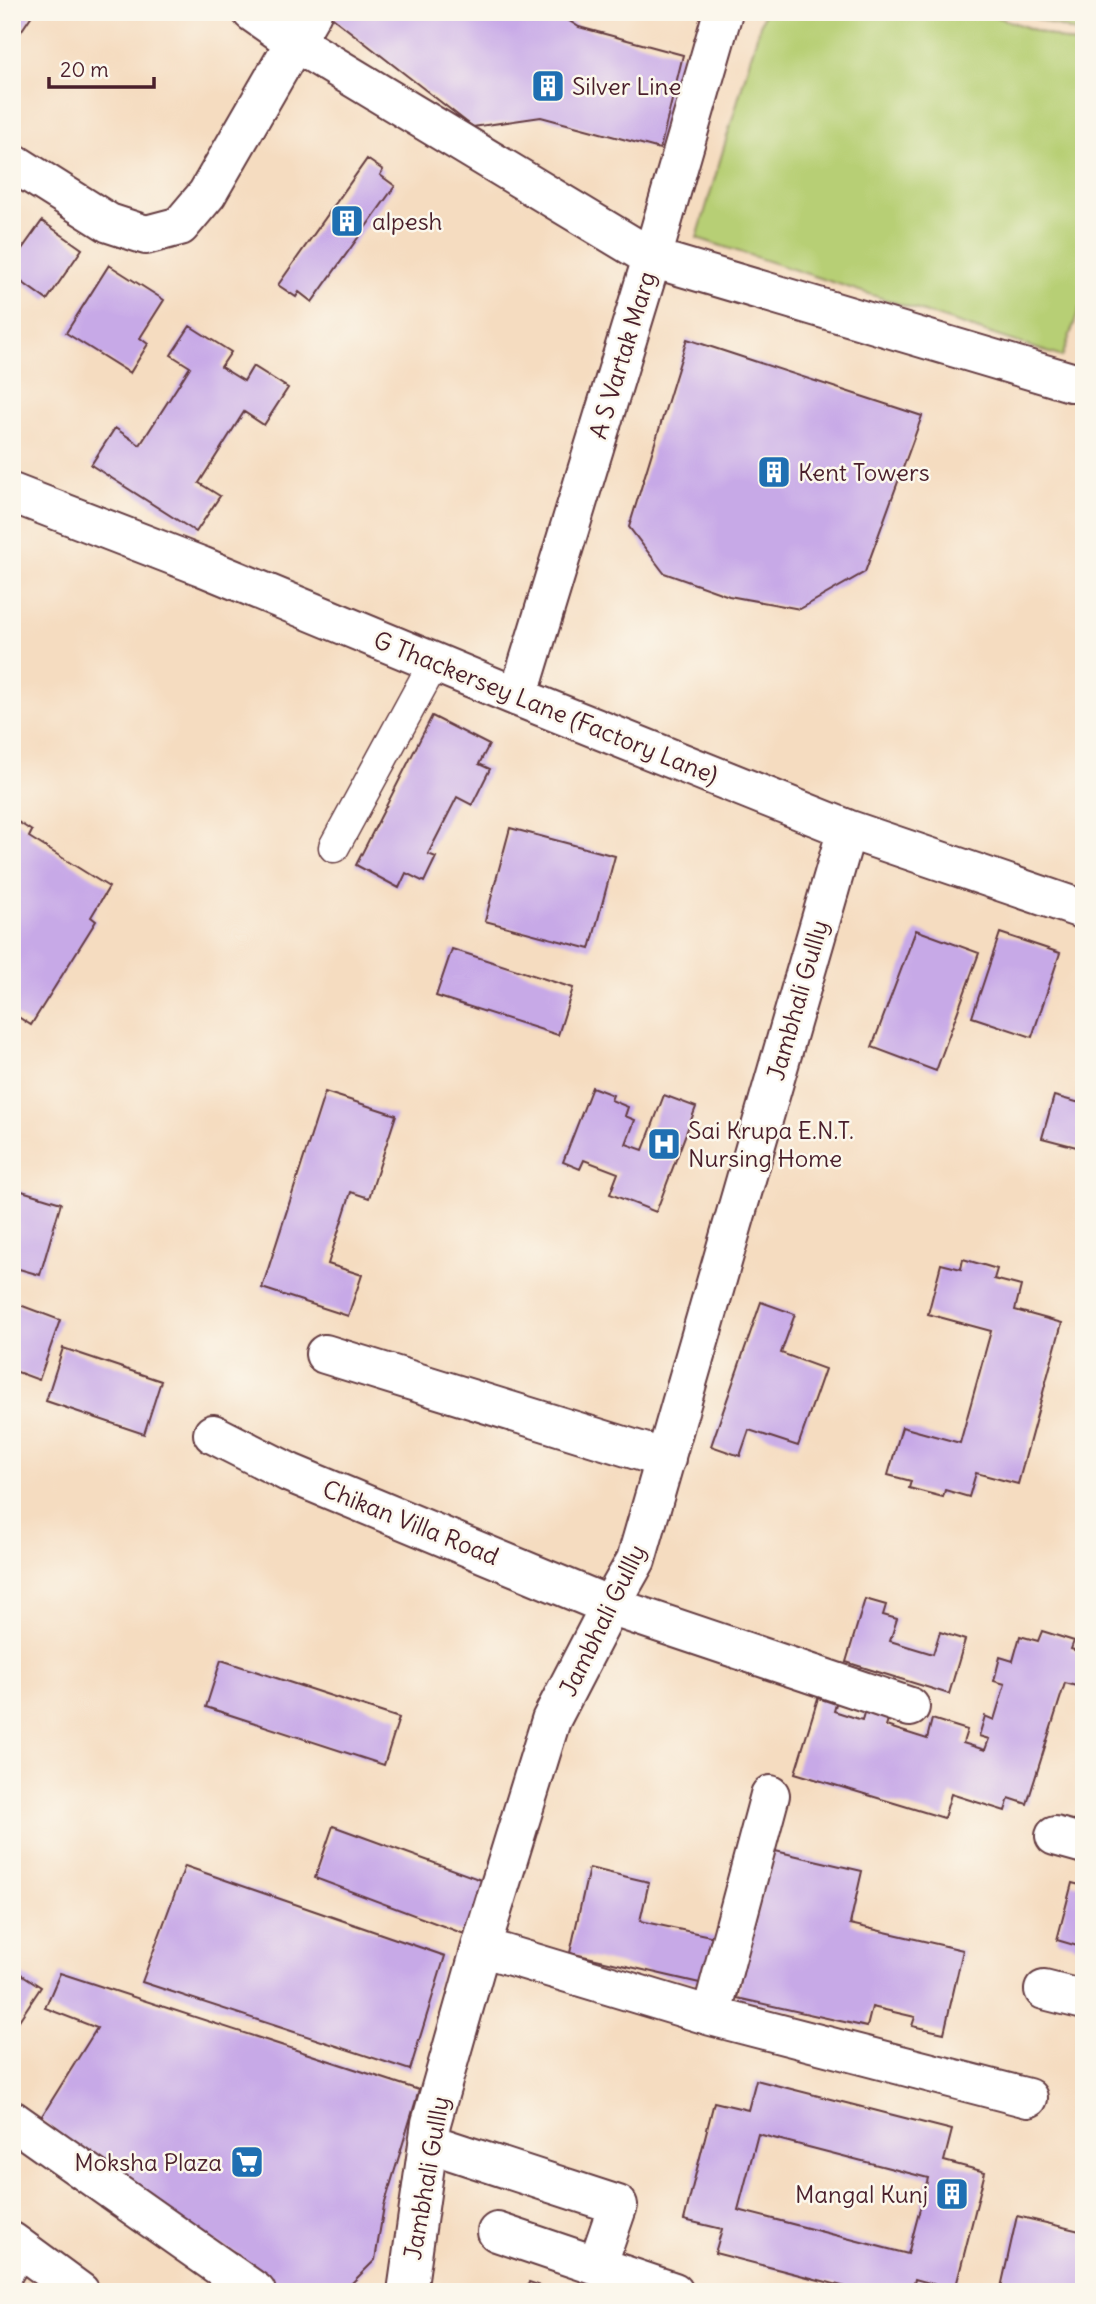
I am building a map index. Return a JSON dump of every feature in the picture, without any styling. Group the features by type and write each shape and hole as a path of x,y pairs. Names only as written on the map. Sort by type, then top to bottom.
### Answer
{"street":[{"path":"252,12 304,28 652,258 1070,382"},
{"name":"A S Vartak Marg","path":"518,697 652,258 723,12"},
{"path":"12,162 109,223 146,235 180,226 207,194 304,28"},
{"name":"G Thackersey Lane (Factory Lane)","path":"12,493 201,566 846,828 1084,910"},
{"path":"334,847 435,661"},
{"name":"Jambhali Gullly","path":"407,2292 431,2123 481,1947 551,1720 636,1560 846,828"},
{"path":"325,1354 666,1459"},
{"name":"Chikan Villa Road","path":"214,1434 290,1473 610,1606 910,1707"},
{"path":"711,2016 770,1796"},
{"path":"481,1947 711,2016 1028,2098"},
{"path":"1044,1990 1084,2000"},
{"path":"12,2120 256,2292"},
{"path":"428,2143 618,2205 597,2266"},
{"path":"497,2232 674,2292"},
{"path":"17,2257 80,2292"}],"green space":[{"path":"764,12 983,12 1084,47 1084,296 1062,357 697,238"},
{"path":"1017,12 1084,12 1084,35"}],"building":[{"path":"12,12 34,12 12,45"},
{"name":"Silver Line","path":"325,12 555,12 579,27 683,55 660,149 541,117 473,127"},
{"name":"alpesh","path":"367,159 383,170 380,175 395,186 312,302 299,292 296,297 278,285"},
{"path":"42,221 82,249 47,300 12,275 12,263"},
{"path":"109,265 164,300 140,338 148,344 130,373 66,333"},
{"path":"190,326 231,352 221,367 244,381 253,366 288,388 264,425 244,412 199,483 220,496 196,532 91,465 115,428 140,445 190,367 171,355"},
{"name":"Kent Towers","path":"687,339 922,416 865,572 800,609 729,596 664,573 629,527"},
{"path":"432,716 489,745 479,764 490,769 472,805 457,797 428,854 436,857 424,882 406,873 399,888 356,865"},
{"path":"12,818 32,831 29,837 109,887 91,917 96,921 31,1025 12,1013"},
{"path":"510,828 615,856 590,949 485,921"},
{"path":"916,930 979,953 936,1071 872,1047"},
{"path":"1000,933 1060,953 1032,1037 972,1017"},
{"path":"452,949 573,988 558,1035 436,996"},
{"path":"592,1087 613,1095 611,1100 628,1107 625,1116 635,1120 626,1144 643,1150 664,1095 696,1107 656,1212 610,1194 618,1173 584,1160 580,1169 563,1162"},
{"path":"325,1092 396,1115 369,1198 351,1192 328,1264 362,1275 348,1316 262,1288"},
{"path":"1054,1096 1084,1104 1084,1149 1042,1138"},
{"path":"12,1188 61,1203 40,1275 12,1267"},
{"path":"963,1259 997,1269 994,1279 1021,1286 1015,1310 1062,1323 1018,1484 976,1473 969,1497 945,1490 943,1497 909,1488 911,1481 888,1475 902,1427 960,1443 991,1331 928,1314 941,1264 961,1269"},
{"path":"12,1302 60,1320 39,1380 12,1370"},
{"path":"761,1302 795,1314 781,1353 825,1369 798,1446 749,1430 740,1456 711,1446"},
{"path":"63,1348 161,1381 144,1434 46,1401"},
{"path":"865,1599 886,1605 883,1615 897,1619 890,1641 933,1654 940,1632 965,1640 949,1694 846,1662"},
{"path":"1042,1631 1074,1641 1071,1649 1084,1653 1084,1675 1080,1687 1065,1683 1027,1804 1009,1798 1005,1811 951,1794 944,1818 795,1773 818,1698 836,1704 834,1711 862,1720 866,1706 890,1713 886,1726 927,1739 932,1719 967,1730 963,1743 985,1750 989,1739 979,1736 985,1716 994,1720 1005,1684 994,1681 1000,1657 1013,1661 1020,1636 1038,1641"},
{"path":"221,1660 399,1718 384,1765 206,1707"},
{"path":"333,1826 495,1885 475,1938 315,1878"},
{"path":"771,1850 862,1871 850,1924 963,1950 944,2033 912,2026 915,2017 872,2007 867,2027 737,1998"},
{"path":"185,1866 445,1956 410,2070 142,1982"},
{"path":"589,1868 649,1882 640,1921 715,1937 704,1984 570,1953"},
{"path":"1072,1883 1084,1886 1084,1948 1057,1940"},
{"path":"12,1968 41,1987 12,2031"},
{"name":"Moksha Plaza","path":"60,1973 419,2090 384,2206 375,2260 343,2292 279,2292 238,2254 180,2225 40,2119 97,2028 45,2008"},
{"name":"Mangal Kunj","path":"756,2080 952,2130 944,2161 985,2172 955,2290 915,2279 912,2292 865,2292 715,2253 722,2229 684,2220 714,2102 748,2110","holes":["758,2134 928,2178 908,2254 738,2210"]},
{"path":"1017,2216 1084,2232 1084,2292 1063,2292 1049,2288 1048,2292 1000,2292"},
{"path":"529,2282 556,2291 556,2292 526,2292"}],"place":[{"name":"Silver Line","path":"548,86"},
{"name":"alpesh","path":"347,221"},
{"name":"Kent Towers","path":"774,472"},
{"name":"Sai Krupa E.N.T. Nursing Home","path":"664,1144"},
{"name":"Moksha Plaza","path":"247,2162"},
{"name":"Mangal Kunj","path":"952,2194"}]}
